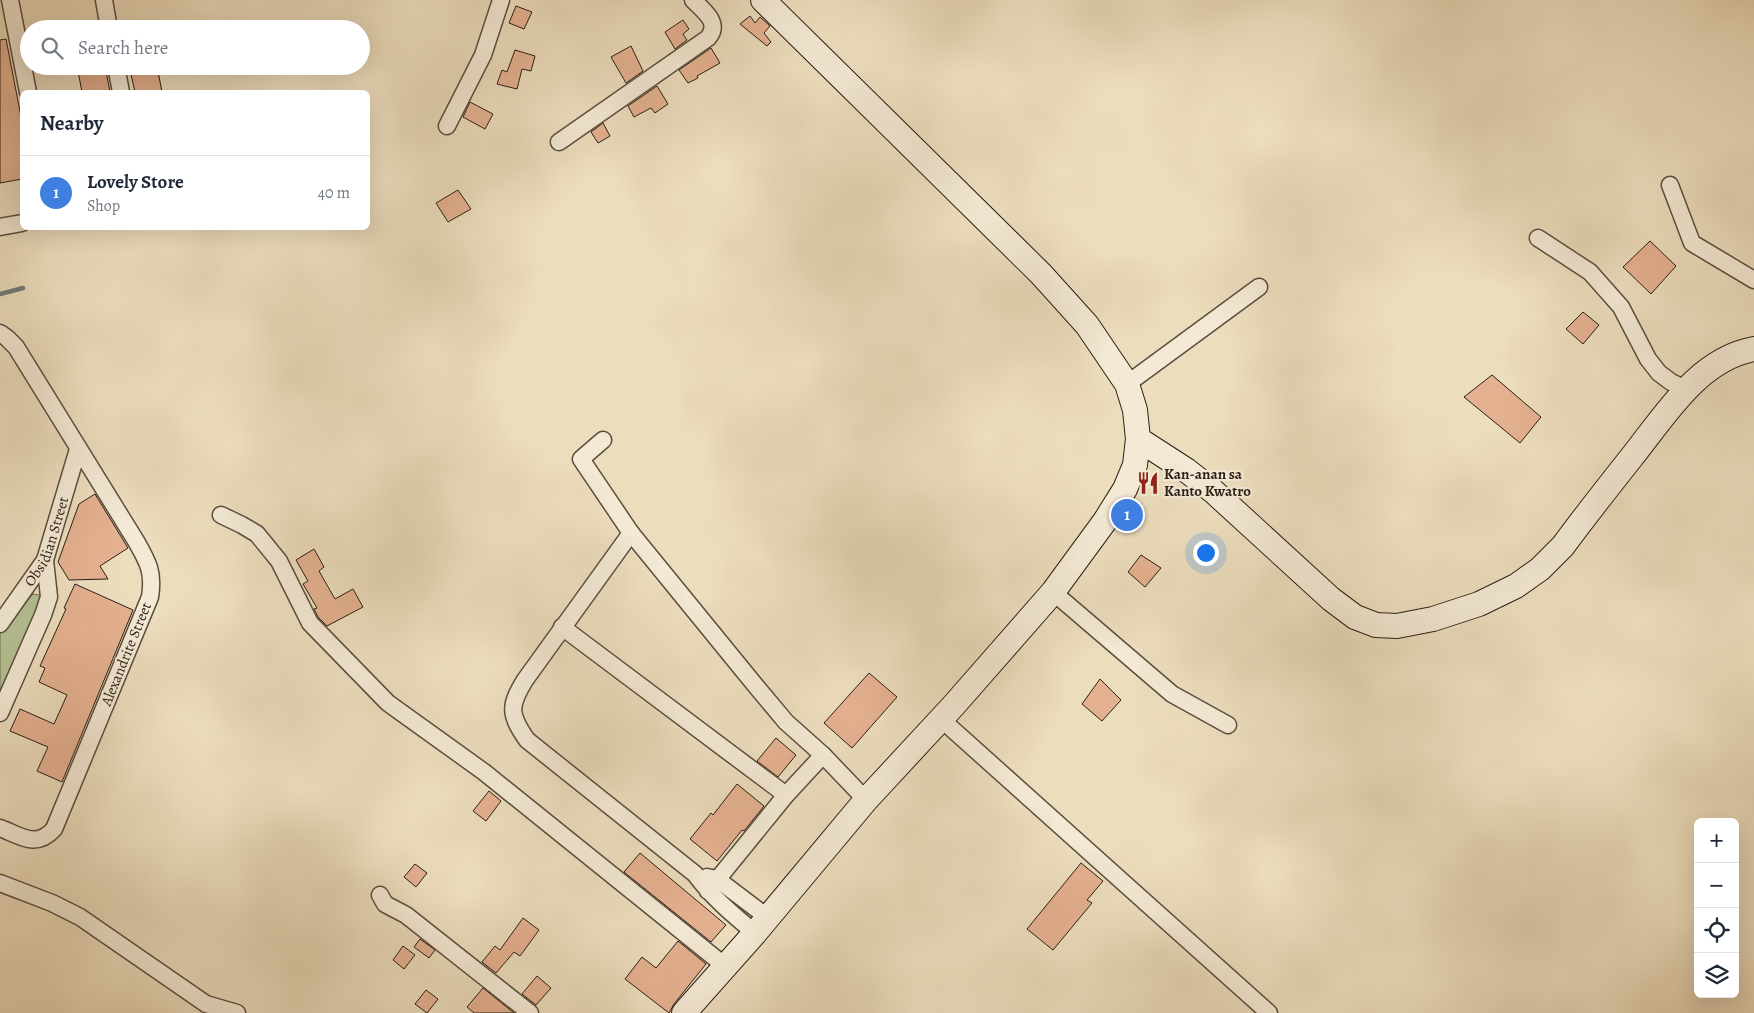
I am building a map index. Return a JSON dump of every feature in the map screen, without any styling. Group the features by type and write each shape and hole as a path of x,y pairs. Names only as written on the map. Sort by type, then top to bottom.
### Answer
{"street":[{"path":"10,0 20,51"},
{"path":"104,0 107,20"},
{"path":"448,126 483,55 501,0"},
{"path":"559,142 712,34 713,22 693,0"},
{"path":"684,1013 866,800 941,719 1053,592 1105,521 1124,489 1135,465 1138,439 1135,410 1127,384 1087,325 1041,274 764,0"},
{"path":"25,75 28,90"},
{"path":"118,75 121,90"},
{"path":"1670,185 1692,243 1754,280"},
{"path":"0,227 20,223"},
{"path":"1538,238 1590,272 1621,307 1648,359 1659,374 1686,389"},
{"path":"1127,384 1259,287"},
{"name":"Alexandrite Street","path":"0,333 16,347 145,556 150,568 152,582 150,597 54,829 49,835 37,841 0,828"},
{"path":"1138,439 1186,470 1213,491 1331,599 1356,617 1376,625 1397,626 1434,619 1479,604 1516,586 1540,569 1563,546 1686,389 1722,360 1743,351 1754,349"},
{"path":"603,440 581,459 630,533 786,722 823,755 866,800"},
{"name":"Obsidian Street","path":"0,624 46,560 78,449"},
{"path":"221,515 257,534 279,561 310,623 388,703 484,772 725,966"},
{"path":"630,533 525,680 515,697 513,713 519,728 527,740 761,925"},
{"path":"0,713 49,597 46,560"},
{"path":"1053,592 1172,694 1228,725"},
{"path":"562,627 786,795"},
{"path":"941,719 1269,1013"},
{"path":"712,885 786,795 823,755"},
{"path":"0,883 52,903 80,917 201,1009 237,1013"},
{"path":"380,895 385,904 406,914 530,1013"}],"green space":[{"path":"33,594 39,595 41,598 0,703 0,633"}],"building":[{"path":"516,6 532,12 524,29 509,23"},
{"path":"750,16 755,23 760,17 770,26 764,33 771,42 767,46 740,24"},
{"path":"683,20 689,29 683,34 687,40 675,49 665,32"},
{"path":"6,39 20,112 20,179 0,183 0,40"},
{"path":"631,46 643,71 626,83 611,57"},
{"path":"711,48 720,63 688,83 679,70"},
{"path":"515,50 535,56 531,71 522,69 517,89 497,84 502,70 507,72"},
{"path":"79,75 107,75 110,90 82,90"},
{"path":"131,75 159,75 162,90 135,90"},
{"path":"657,86 668,104 655,113 651,108 634,117 628,106"},
{"path":"470,102 493,114 485,129 463,117"},
{"path":"603,123 610,136 598,143 591,132"},
{"path":"458,190 471,209 448,222 436,203"},
{"path":"1650,241 1676,266 1651,294 1623,267"},
{"path":"1583,312 1599,325 1583,344 1566,329"},
{"path":"1492,375 1541,417 1520,443 1464,397"},
{"path":"95,494 128,548 100,566 108,579 69,580 58,562 79,504"},
{"path":"314,549 324,567 319,571 335,599 353,589 363,607 327,626 318,617 314,609 317,608 303,584 308,581 296,560"},
{"path":"1141,555 1161,568 1145,587 1128,572"},
{"path":"75,584 133,610 62,782 37,771 48,747 10,731 20,709 54,724 67,695 39,682 45,668 40,666 66,609 64,608"},
{"path":"869,673 897,697 852,748 824,723"},
{"path":"1100,679 1121,700 1102,721 1082,704"},
{"path":"776,738 796,755 778,777 757,761"},
{"path":"737,784 764,806 717,861 690,839 711,813 713,815"},
{"path":"489,791 501,801 486,821 473,811"},
{"path":"640,853 726,925 711,942 624,872"},
{"path":"1081,863 1103,881 1087,900 1092,903 1053,950 1027,929"},
{"path":"415,864 427,873 416,887 404,877"},
{"path":"523,918 539,930 520,956 514,952 496,973 482,962 495,946 500,950"},
{"path":"420,939 435,950 429,958 414,947"},
{"path":"678,941 706,964 669,1013 625,979 642,957 656,968"},
{"path":"403,946 415,955 404,969 393,960"},
{"path":"537,976 551,988 536,1005 522,994"},
{"path":"483,988 514,1013 474,1013 467,1007"},
{"path":"426,990 438,999 427,1013 415,1004"}],"waterway":[{"path":"0,294 23,288"}],"place":[{"name":"Kan-anan sa Kanto Kwatro","path":"1148,483"},
{"name":"Lovely Store","path":"1127,515"}]}
